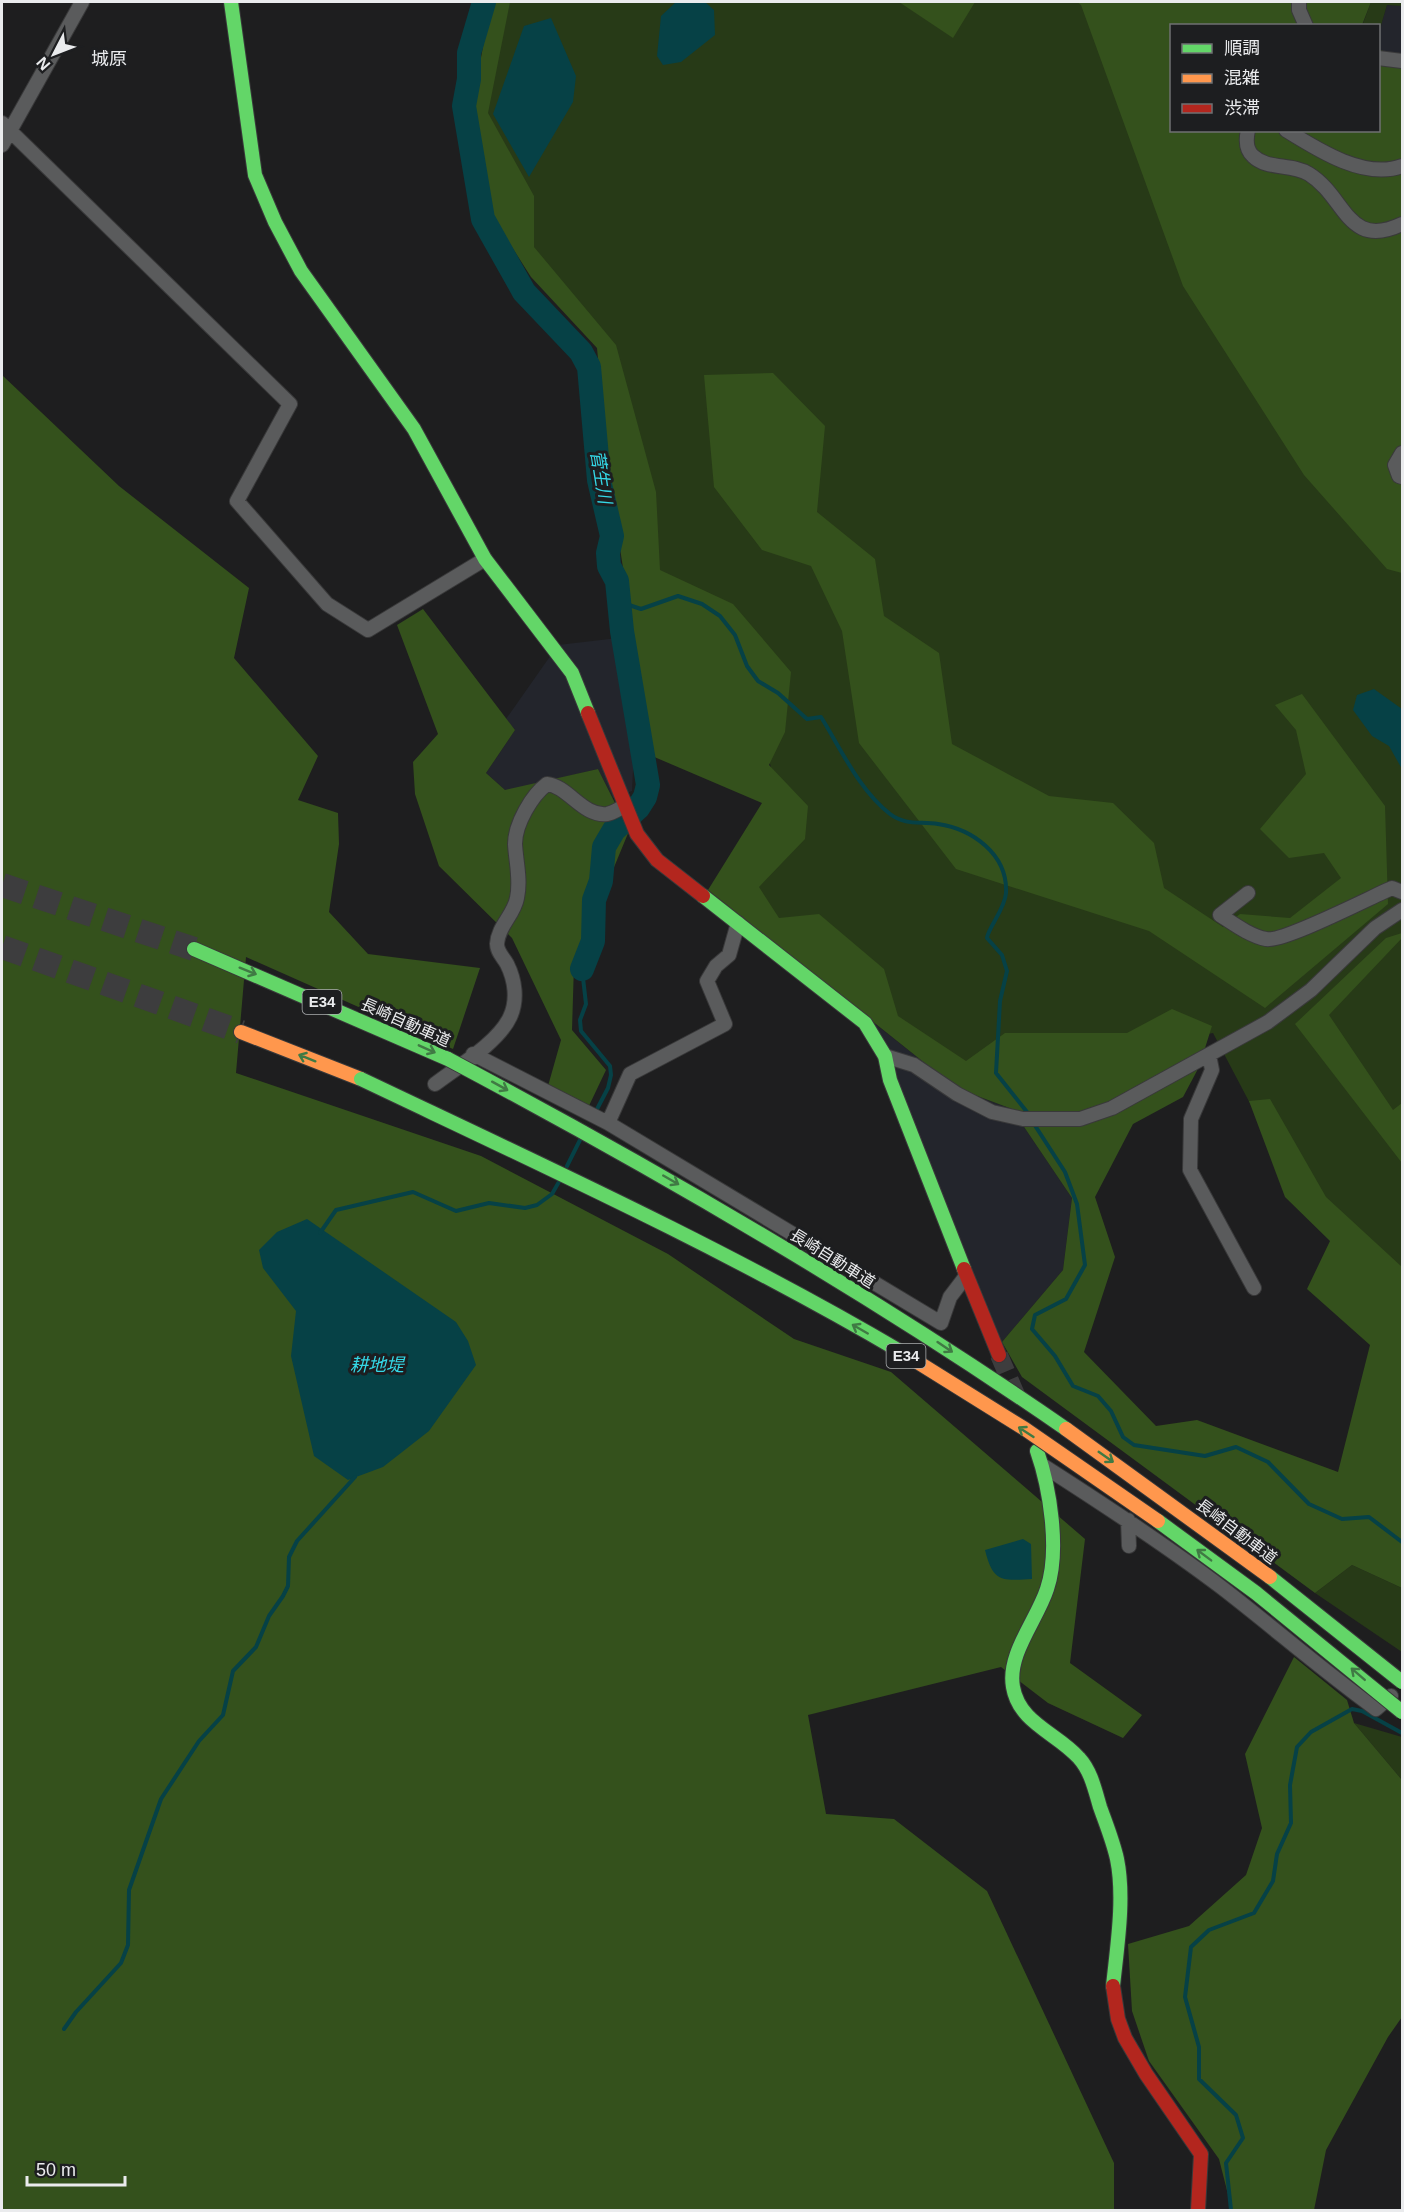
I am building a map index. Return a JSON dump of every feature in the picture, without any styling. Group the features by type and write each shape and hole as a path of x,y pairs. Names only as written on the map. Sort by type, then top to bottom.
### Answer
{"main road":[{"path":"231,2 255,175 275,222 301,271 414,429 485,559 572,673 625,806 638,834 657,860 865,1023 885,1056 890,1080 999,1355"},
{"name":"長崎自動車道","path":"194,949 448,1059 646,1166 801,1257 922,1332 1193,1518 1402,1682"},
{"name":"E34","path":"242,1032 361,1079 594,1189 781,1284 919,1363 1048,1446 1180,1537 1324,1645 1402,1712"},
{"path":"1040,1458 1054,1529 1048,1588 1015,1661 1012,1684 1016,1701 1033,1724 1064,1743 1080,1759 1091,1777 1117,1860 1119,1920 1114,1952 1113,1990 1118,2019 1125,2038 1146,2074 1201,2154 1198,2211"}],"street":[{"path":"2,145 6,126 82,2"},
{"path":"1299,2 1299,10 1305,24"},
{"path":"1380,58 1402,61"},
{"path":"6,126 290,404 237,501 327,604 368,630 485,559"},
{"path":"1248,132 1246,142 1251,155 1263,163 1293,166 1311,175 1356,226 1370,232 1386,232 1402,224"},
{"path":"1290,132 1353,165 1370,170 1402,166"},
{"path":"1402,453 1395,465 1399,476 1402,477"},
{"path":"435,1084 497,1035 510,1018 514,1001 514,983 498,951 497,942 503,925 514,913 518,897 519,882 515,841 538,791 547,784 555,785 595,812 608,814 625,806"},
{"path":"1248,893 1220,915 1239,927 1268,940 1287,935 1392,888 1402,892"},
{"path":"885,1056 914,1065 957,1094 992,1112 1023,1119 1080,1119 1112,1108 1290,1008 1375,928 1402,910"},
{"path":"608,1123 630,1074 725,1024 707,981 716,966 729,955 738,923"},
{"path":"473,1054 587,1115 608,1123 941,1323 950,1298 966,1276"},
{"path":"1209,1055 1212,1070 1191,1119 1190,1170 1254,1288"},
{"path":"1040,1458 1221,1587 1302,1654 1376,1709 1402,1688"},
{"path":"1128,1520 1129,1546"}],"shaded area":[{"path":"1387,5 1402,6 1402,55 1380,50 1380,29"},
{"path":"618,638 634,750 632,791 613,798 598,769 506,791 486,773 515,730 506,719 558,645"},
{"path":"873,1022 956,1088 1012,1109 1072,1198 1063,1270 1002,1342"}],"green space":[{"path":"491,2 510,2 488,113 534,196 534,247 616,345 656,492 660,570 733,604 791,672 785,732 769,765 808,806 805,839 759,887 779,918 819,914 884,969 898,1016 966,1061 1005,1033 1127,1033 1172,1009 1212,1026 1199,1067 1183,1097 1133,1124 1095,1197 1115,1257 1084,1352 1156,1426 1197,1420 1338,1472 1370,1345 1307,1289 1330,1241 1285,1197 1249,1101 1270,1099 1326,1197 1402,1267 1402,1588 1352,1565 1315,1593 1022,1377 1002,1342 1063,1270 1072,1198 1012,1109 956,1088 708,890 762,803 652,756 611,490 597,348 531,277 494,219 472,108"},
{"path":"501,2 1091,2 1402,538 1402,1431 1381,1278 1305,1208 1213,1033 973,1082 733,896 779,795 726,611 649,570 613,352 527,251 482,111"},
{"path":"899,2 975,2 953,38"},
{"path":"1077,2 1371,2 1362,24 1170,24 1170,132 1380,132 1380,50 1402,55 1402,573 1387,569 1304,475 1183,286 1081,5"},
{"path":"1371,2 1402,2 1402,6 1387,5 1380,29 1380,24 1363,24"},
{"path":"773,373 825,426 817,512 875,559 884,616 939,653 952,744 1049,796 1113,803 1154,843 1164,888 1223,927 1240,914 1290,918 1341,878 1324,853 1289,858 1260,829 1306,774 1296,730 1275,705 1302,694 1385,806 1388,904 1265,1008 1149,931 956,869 859,743 842,631 811,566 762,550 714,487 704,375"},
{"path":"2,375 119,486 249,588 234,658 318,756 298,800 338,813 339,844 329,912 368,954 480,968 453,1049 246,957 236,1073 481,1156 668,1254 794,1339 891,1372 1085,1539 1070,1663 1142,1715 1123,1738 1048,1703 1001,1667 808,1715 826,1814 894,1819 987,1891 1114,2163 1114,2210 2,2210"},
{"path":"423,609 515,730 486,773 505,790 598,769 629,831 574,964 572,1030 606,1070 587,1110 548,1086 561,1040 512,938 439,866 415,794 413,762 438,734 397,625"},
{"path":"1402,933 1402,938 1329,1015 1393,1110 1402,1103 1402,1163 1295,1024 1386,938"},
{"path":"1352,1565 1402,1588 1402,1652 1315,1593"},
{"path":"1294,1657 1347,1700 1354,1723 1402,1780 1402,2017 1388,2037 1326,2150 1314,2210 1232,2210 1219,2159 1149,2061 1132,2011 1128,1944 1189,1926 1246,1875 1262,1828 1245,1754"},
{"path":"1354,1723 1402,1737 1402,1780"}],"water":[{"path":"676,2 705,2 714,10 715,35 681,62 663,65 657,56 661,16"},
{"path":"551,18 576,76 573,102 529,177 493,114 524,26"},
{"path":"1374,689 1402,709 1402,769 1389,746 1372,736 1353,710 1357,695"},
{"name":"耕地堤","path":"307,1219 456,1322 468,1341 476,1365 429,1431 383,1467 348,1480 314,1456 291,1356 296,1311 263,1268 259,1250 277,1232"},
{"path":"1023,1539 1031,1544 1032,1579 1013,1580 995,1574 985,1550"}],"waterway":[{"name":"菅生川","path":"484,2 469,53 469,79 464,106 483,219 524,292 581,352 589,367 599,480 612,536 608,553 609,566 617,581 622,631 648,785 645,797 638,808 614,830 604,847 601,881 594,900 593,941 582,969"},
{"path":"620,602 641,609 678,596 702,604 720,616 735,635 747,666 758,681 778,693 807,719 821,717 860,781 890,814 907,822 938,824 963,831 986,846 994,855 1001,866 1006,893 1003,905 987,938 1002,955 1007,971 1000,1001 996,1073 1031,1117"},
{"path":"582,969 586,1004 580,1020 581,1031 610,1066 611,1075 608,1088 595,1113"},
{"path":"1034,1124 1065,1172 1077,1204 1085,1265 1066,1299 1035,1315 1032,1329 1055,1356 1073,1386 1098,1396 1111,1411 1123,1437 1134,1445 1205,1456 1236,1447 1268,1462 1309,1504 1342,1519 1369,1517 1402,1542"},
{"path":"567,1166 580,1140"},
{"path":"320,1233 336,1210 413,1192 456,1211 489,1203 525,1208 537,1205 552,1194 560,1180"},
{"path":"64,2029 76,2012 121,1963 128,1945 129,1890 161,1799 199,1741 223,1715 233,1671 256,1647 269,1616 288,1586 289,1557 297,1541 355,1477"},
{"path":"1231,2210 1226,2163 1243,2138 1236,2115 1199,2079 1199,2047 1185,1997 1191,1947 1209,1930 1254,1913 1273,1881 1277,1854 1291,1823 1290,1785 1297,1747 1311,1732 1352,1709 1362,1711 1402,1733"}],"tunnel":[{"path":"2,885 194,949"},
{"path":"2,947 241,1032"},
{"path":"999,1355 1017,1397"}],"traffic: fast":[{"path":"231,2 255,175 275,222 301,271 414,429 485,559 572,673 588,713"},
{"path":"703,896 865,1023 885,1056 890,1080 964,1269"},
{"path":"194,949 448,1059"},
{"path":"448,1059 607,1145 763,1235 916,1329 1066,1429"},
{"path":"361,1079 703,1244 903,1353"},
{"path":"1037,1451 1046,1483 1052,1520 1053,1557 1047,1589 1014,1662 1013,1687 1023,1710 1031,1719 1070,1749 1087,1769 1114,1846 1119,1874 1120,1922 1113,1986"},
{"path":"1158,1521 1256,1593 1402,1712"},
{"path":"1270,1577 1402,1682"}],"traffic: slow":[{"path":"241,1032 361,1079"},
{"path":"903,1353 1025,1429 1158,1521"},
{"path":"1066,1429 1270,1577"}],"traffic: jam":[{"path":"588,713 637,834 657,860 703,896"},
{"path":"964,1269 999,1355"},
{"path":"1113,1986 1118,2019 1125,2038 1146,2074 1201,2154 1198,2210"}],"district":[{"name":"城原","path":"109,59"}]}
